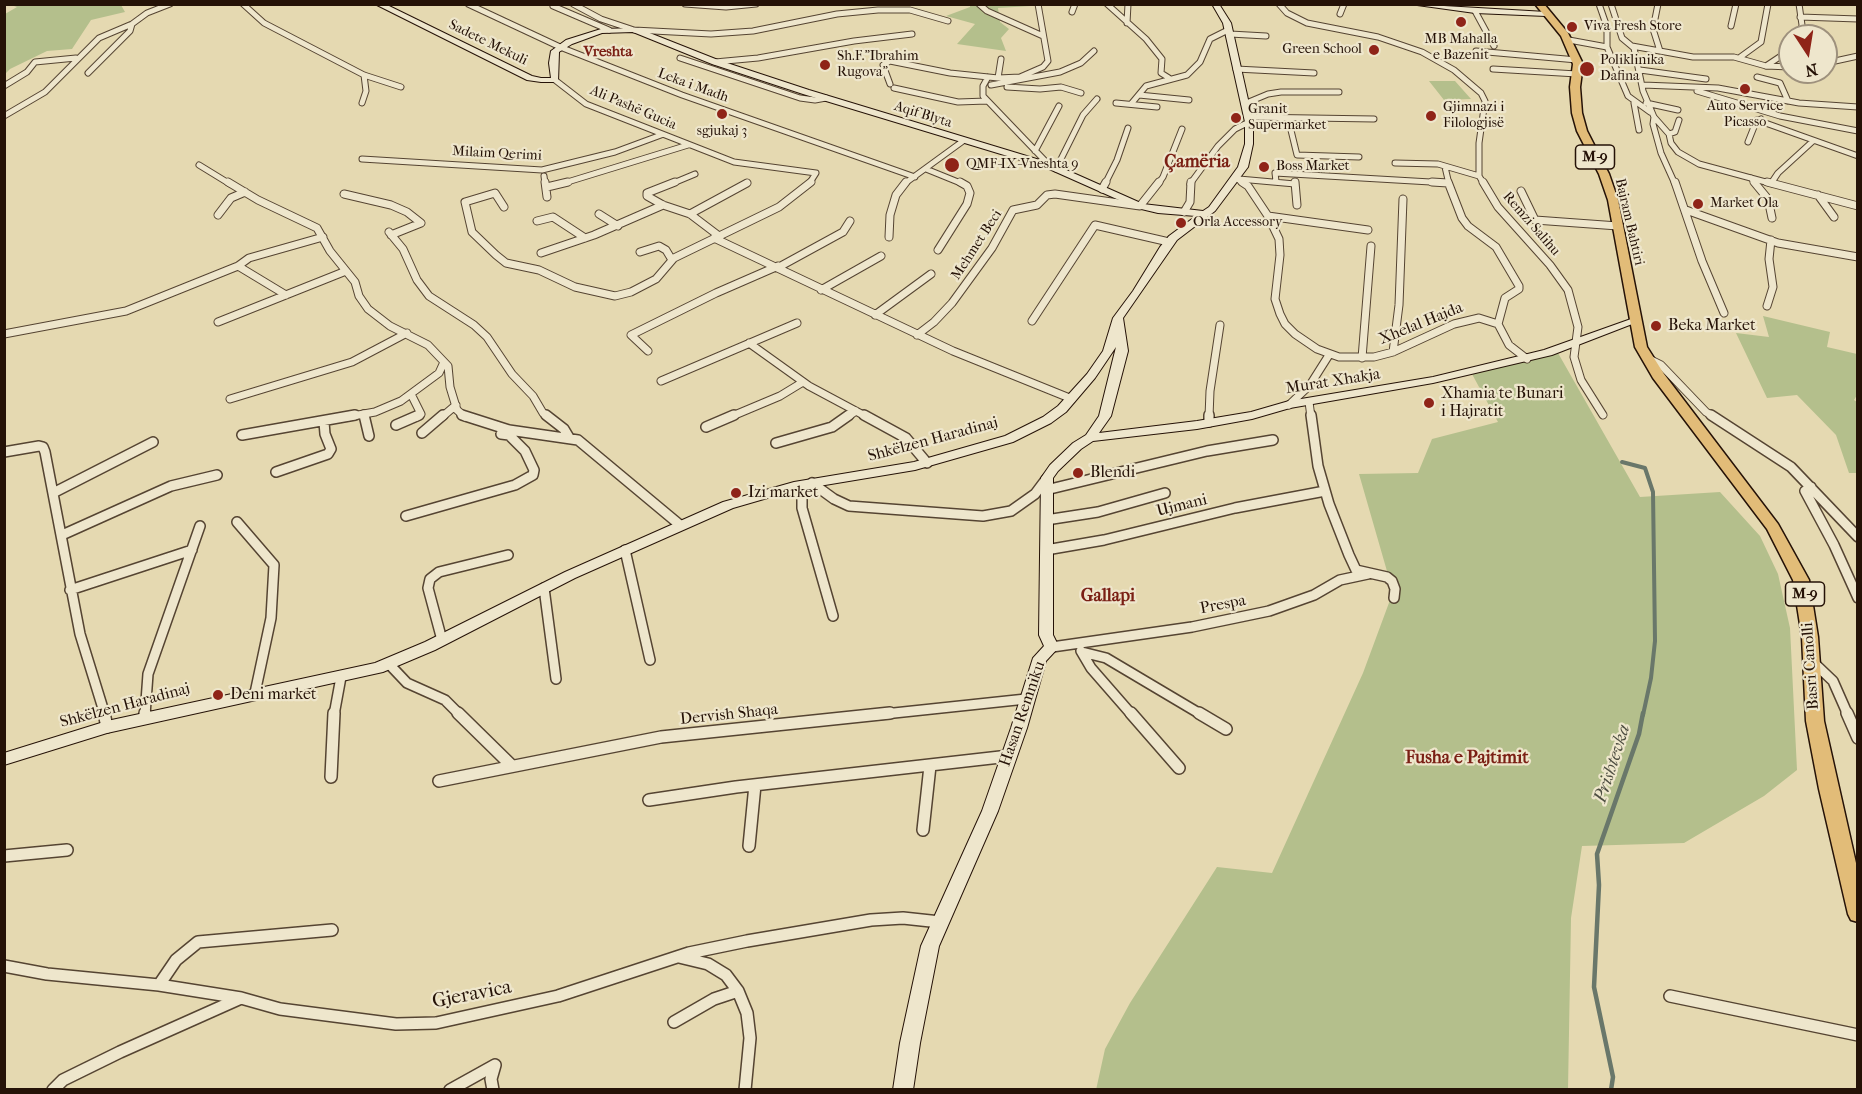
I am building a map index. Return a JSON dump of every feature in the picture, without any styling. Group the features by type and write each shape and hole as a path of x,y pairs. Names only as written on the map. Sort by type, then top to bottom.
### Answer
{"main road":[{"name":"Bajram Bahtiri","path":"1539,4 1569,40 1576,60 1577,113 1582,131 1604,174 1618,226 1635,321"},
{"name":"Basri Canolli","path":"1635,321 1638,340 1647,358 1784,544 1801,580 1805,596 1812,661 1815,721 1857,914"}],"street":[{"path":"4,116 45,92 76,58 99,38 132,24 147,13 170,4"},
{"path":"243,4 264,23 364,75 401,87"},
{"name":"Sadete Mekuli","path":"378,4 530,78 555,80"},
{"name":"Leka i Madh","path":"468,4 560,47 682,95 915,177"},
{"path":"573,4 601,19 634,30"},
{"path":"685,4 756,4"},
{"path":"979,4 993,14 1043,36"},
{"path":"991,85 1020,77 1048,62 1038,4"},
{"path":"1072,12 1075,4"},
{"path":"1107,4 1146,39 1159,54 1163,63 1160,71 1169,78"},
{"path":"1126,22 1129,14 1128,4"},
{"name":"Shkëlzen Haradinaj","path":"4,759 107,727 389,664 625,550 743,500 812,483 888,472 927,463 1009,439 1030,430 1062,409 1072,399 1109,351 1118,318 1138,292 1169,242 1206,214 1236,178 1246,161 1249,144 1248,120 1226,18 1215,4"},
{"path":"1279,4 1287,13 1307,23 1378,37 1414,49 1446,64 1471,83 1485,101 1479,143 1479,176 1434,164 1395,163"},
{"path":"1340,14 1344,4"},
{"path":"1413,4 1475,11 1546,14"},
{"path":"1599,4 1607,27 1607,47 1624,88 1634,103 1640,130"},
{"path":"1611,4 1622,38 1632,46 1693,57 1739,58 1767,66 1778,66"},
{"path":"1658,4 1653,29 1660,51"},
{"path":"1731,26 1736,4"},
{"path":"1739,58 1761,42 1768,4"},
{"path":"1799,4 1802,24"},
{"path":"553,6 609,30"},
{"path":"555,80 554,56 560,47 589,34 609,30 731,33 770,29 844,13 910,10 948,21"},
{"path":"1475,11 1494,46"},
{"path":"1800,17 1857,19"},
{"path":"88,73 130,31 132,24"},
{"path":"1607,27 1619,28"},
{"name":"Aqif Blyta","path":"634,30 715,62 1053,168 1140,206 1158,210 1206,214"},
{"path":"1131,105 1146,86 1187,75 1200,62 1210,39 1229,32 1266,36"},
{"path":"715,62 758,58 854,41 912,34"},
{"path":"854,41 901,40"},
{"path":"1569,40 1607,47"},
{"path":"1632,46 1661,153 1686,210 1702,261 1725,313"},
{"path":"983,86 1060,72 1081,63 1094,51"},
{"path":"1476,51 1576,60"},
{"path":"1838,60 1857,56"},
{"path":"4,86 27,72 31,64 35,62 76,58"},
{"path":"680,58 800,98 815,100 826,98"},
{"path":"1767,66 1778,58"},
{"path":"998,78 1001,59"},
{"path":"987,101 958,102 892,86 883,64 890,61 988,77 1020,77"},
{"path":"1236,69 1314,73"},
{"path":"1493,69 1577,74"},
{"path":"1640,70 1706,79"},
{"path":"362,103 366,92 364,75"},
{"path":"988,77 982,92 987,101 1053,168 1083,115 1098,99"},
{"path":"1758,77 1780,83 1788,96 1788,101"},
{"name":"Ali Pashë Gucia","path":"555,80 586,104 661,135 741,164 816,173 812,181 779,207 717,237"},
{"path":"991,85 1029,89 1061,87 1082,93"},
{"path":"1643,85 1718,88 1788,101 1857,107"},
{"path":"1683,88 1740,102 1774,114 1857,132"},
{"path":"1244,104 1274,93 1339,92"},
{"path":"1139,95 1190,100"},
{"path":"1116,103 1157,107"},
{"path":"1634,103 1652,115 1669,134 1675,147 1689,159 1715,170 1772,182 1857,206"},
{"path":"1646,103 1678,110"},
{"path":"1035,151 1059,106"},
{"path":"1748,142 1757,120 1774,114"},
{"path":"1288,118 1297,155 1359,157"},
{"path":"1184,212 1190,202 1190,183 1204,168 1218,146 1248,120 1374,119"},
{"path":"1669,134 1675,132 1679,120"},
{"path":"1757,120 1857,156"},
{"path":"1102,189 1117,160 1128,128"},
{"path":"1140,206 1163,177 1182,129"},
{"name":"Milaim Qerimi","path":"362,159 542,170 615,153 661,135"},
{"path":"889,237 890,215 901,186 963,141"},
{"path":"1772,182 1778,173 1813,141"},
{"path":"547,187 585,178 688,145"},
{"path":"199,165 215,172 244,192 275,209 317,228 330,251 355,282 359,296 368,309 398,331 410,334 428,345 448,366 450,387 462,416 489,426 489,430 509,435 516,440 531,462 533,475 514,485 406,516"},
{"path":"1445,167 1448,183 1462,218 1468,226 1496,247 1519,286 1505,298 1498,324 1509,345 1527,359"},
{"path":"926,169 957,180 967,186 970,193 968,204 938,250"},
{"path":"1276,181 1275,172 1448,183"},
{"path":"695,174 647,193 647,196 663,206 690,214 717,237 822,290 917,335 1072,399"},
{"path":"544,176 547,196"},
{"name":"Remzi Salihu","path":"1479,176 1498,207 1550,265 1568,290 1578,327 1577,342"},
{"path":"1236,178 1295,182 1297,205"},
{"name":"Xhelal Hajda","path":"1236,178 1248,186 1268,216 1279,239 1280,255 1275,292 1285,324 1295,334 1329,355 1362,358 1393,352 1468,319 1479,318 1498,324"},
{"path":"1751,178 1768,199 1773,212 1772,218"},
{"path":"690,214 747,183"},
{"path":"1521,191 1535,220 1618,226"},
{"path":"218,215 231,198 244,192"},
{"path":"504,207 495,193 465,202 472,232 506,263 539,270 575,287 615,296 631,292 656,279 672,260 717,237"},
{"path":"344,194 391,205 407,212 421,223 403,232 390,233 404,249 417,280 429,296 474,325 487,338 512,374 533,396 543,413 564,429 570,439"},
{"name":"Mehmet Beci","path":"917,335 944,313 958,295 992,248 1013,210 1036,205 1047,195 1055,194 1140,206"},
{"path":"1818,194 1834,217"},
{"path":"1393,352 1399,305 1403,199"},
{"path":"541,253 618,226 663,206"},
{"path":"1686,210 1785,245 1857,257"},
{"path":"599,214 618,226"},
{"path":"1268,216 1368,230"},
{"path":"537,222 553,217 585,238"},
{"path":"648,351 631,335 716,293 778,266 843,232 850,221"},
{"path":"1032,321 1095,225 1169,242"},
{"path":"4,334 126,311 238,266 249,258 323,237"},
{"path":"1767,306 1773,287 1769,259 1771,240"},
{"path":"640,252 659,246 666,250 672,260"},
{"path":"1362,358 1371,246"},
{"path":"822,290 868,266 881,256"},
{"path":"238,266 286,295"},
{"path":"218,322 346,272"},
{"path":"875,315 931,274"},
{"path":"832,616 802,508 802,493 812,483 834,499 849,506 983,516 1011,511 1046,484 1054,468 1090,438 1106,416 1122,351 1118,318"},
{"name":"Murat Xhakja","path":"1090,438 1209,422 1252,415 1289,405 1388,390 1527,359 1635,321"},
{"path":"661,381 797,323"},
{"path":"1209,422 1210,391 1220,325"},
{"path":"318,378 364,360 410,334"},
{"path":"230,399 352,362 410,334"},
{"path":"1577,342 1574,357 1581,380 1603,415"},
{"path":"749,344 803,382 906,438 927,463"},
{"path":"1289,405 1310,385 1329,355"},
{"path":"1647,358 1661,365 1706,412 1791,467 1857,537"},
{"path":"242,435 364,414 392,405 439,373 444,362"},
{"path":"706,427 780,396 803,382"},
{"path":"396,424 414,419 421,414 411,394"},
{"path":"1309,402 1313,442 1325,491 1354,566 1361,572 1392,581 1395,589 1394,598"},
{"path":"422,433 456,405"},
{"path":"776,443 832,427 856,411"},
{"path":"364,414 369,436"},
{"path":"276,472 328,454 331,449 325,434 324,422"},
{"path":"484,424 531,434 578,440 680,525"},
{"path":"1046,484 1206,451 1273,440"},
{"path":"54,492 153,442"},
{"path":"4,452 43,447 54,492 70,590 80,634 102,700 107,727"},
{"path":"62,535 171,486 217,475"},
{"name":"Hasan Remniku","path":"903,1089 923,975 940,922 990,811 1040,658 1052,647 1046,635 1046,484"},
{"path":"1811,487 1805,491 1834,545 1857,598"},
{"name":"Ujmani","path":"1046,550 1104,540 1235,508 1325,491"},
{"path":"1046,520 1098,512 1165,493"},
{"path":"237,522 273,565 271,618 255,693"},
{"path":"145,718 148,674 200,526"},
{"path":"70,590 192,550"},
{"path":"625,550 650,660"},
{"path":"442,640 428,588 430,579 439,572 508,555"},
{"name":"Prespa","path":"1052,647 1080,648 1269,611 1314,595 1340,580 1368,574"},
{"path":"544,588 556,679"},
{"path":"1080,648 1091,668 1179,768"},
{"name":"Prespa","path":"1080,648 1106,658 1226,729"},
{"path":"1812,661 1833,681 1857,738"},
{"path":"389,664 407,683 445,700 512,766"},
{"path":"331,777 335,701 341,676"},
{"name":"Dervish Shaqa","path":"439,781 661,737 1026,699"},
{"path":"649,800 755,785 1009,756"},
{"path":"923,830 930,766"},
{"path":"749,846 755,785"},
{"path":"4,856 67,850"},
{"name":"Gjeravica","path":"4,966 47,974 159,985 241,998 280,1008 384,1022 436,1023 489,1014 558,996 673,958 747,941 871,920 903,918 940,922"},
{"path":"159,985 176,960 198,942 332,930"},
{"path":"673,958 682,956 708,964 726,975 738,991 747,1012 750,1038 745,1089"},
{"path":"674,1022 714,999 738,991"},
{"path":"1670,996 1857,1035"},
{"path":"53,1089 63,1080 120,1052 241,998"},
{"path":"450,1089 495,1065 492,1084"}],"green space":[{"path":"11,5 121,5 125,12 91,20 72,49 47,51 10,69 5,74 5,14 17,7"},
{"path":"970,5 1031,6 998,8 1000,22 1009,29 1001,38 1006,51 957,44 975,24 946,16 970,7"},
{"path":"1429,81 1455,81 1471,99 1444,100"},
{"path":"1763,316 1830,332 1827,347 1857,354 1857,395 1854,400 1857,402 1857,473 1849,473 1836,435 1797,395 1767,398 1736,333 1769,337"},
{"path":"1558,353 1640,497 1720,492 1760,536 1778,574 1790,628 1797,770 1764,796 1684,843 1582,846 1571,918 1568,1089 1096,1090 1105,1049 1130,1003 1217,867 1272,873 1363,673 1393,592 1359,474 1418,473 1432,439 1498,422 1472,374"}],"waterway":[{"name":"Prishtevka","path":"1622,462 1645,468 1653,492 1655,641 1651,678 1643,715"},
{"name":"Prishtevka","path":"1611,1090 1613,1077 1594,987 1599,885 1597,854 1639,734 1643,713"}],"place":[{"name":"MB Mahalla e Bazenit","path":"1461,22"},
{"name":"Viva Fresh Store","path":"1572,27"},
{"name":"Green School","path":"1374,50"},
{"name":"Sh.F.\"Ibrahim Rugova\"","path":"825,65"},
{"name":"Poliklinika Dafina","path":"1587,69"},
{"name":"Auto Service Picasso","path":"1745,89"},
{"name":"sgjukaj 3","path":"722,114"},
{"name":"Gjimnazi i Filologjisë","path":"1431,116"},
{"name":"Granit Supermarket","path":"1236,118"},
{"name":"QMF-IX-Vneshta 9","path":"952,165"},
{"name":"Boss Market","path":"1264,167"},
{"name":"Market Ola","path":"1698,204"},
{"name":"Orla Accessory","path":"1181,223"},
{"name":"Beka Market","path":"1656,326"},
{"name":"Xhamia te Bunari i Hajratit","path":"1429,403"},
{"name":"Blendi","path":"1078,473"},
{"name":"Izi market","path":"736,493"},
{"name":"Deni market","path":"218,695"}],"district":[{"name":"Vreshta","path":"608,52"},
{"name":"Çamëria","path":"1197,163"},
{"name":"Gallapi","path":"1108,597"},
{"name":"Fusha e Pajtimit","path":"1467,759"}]}
